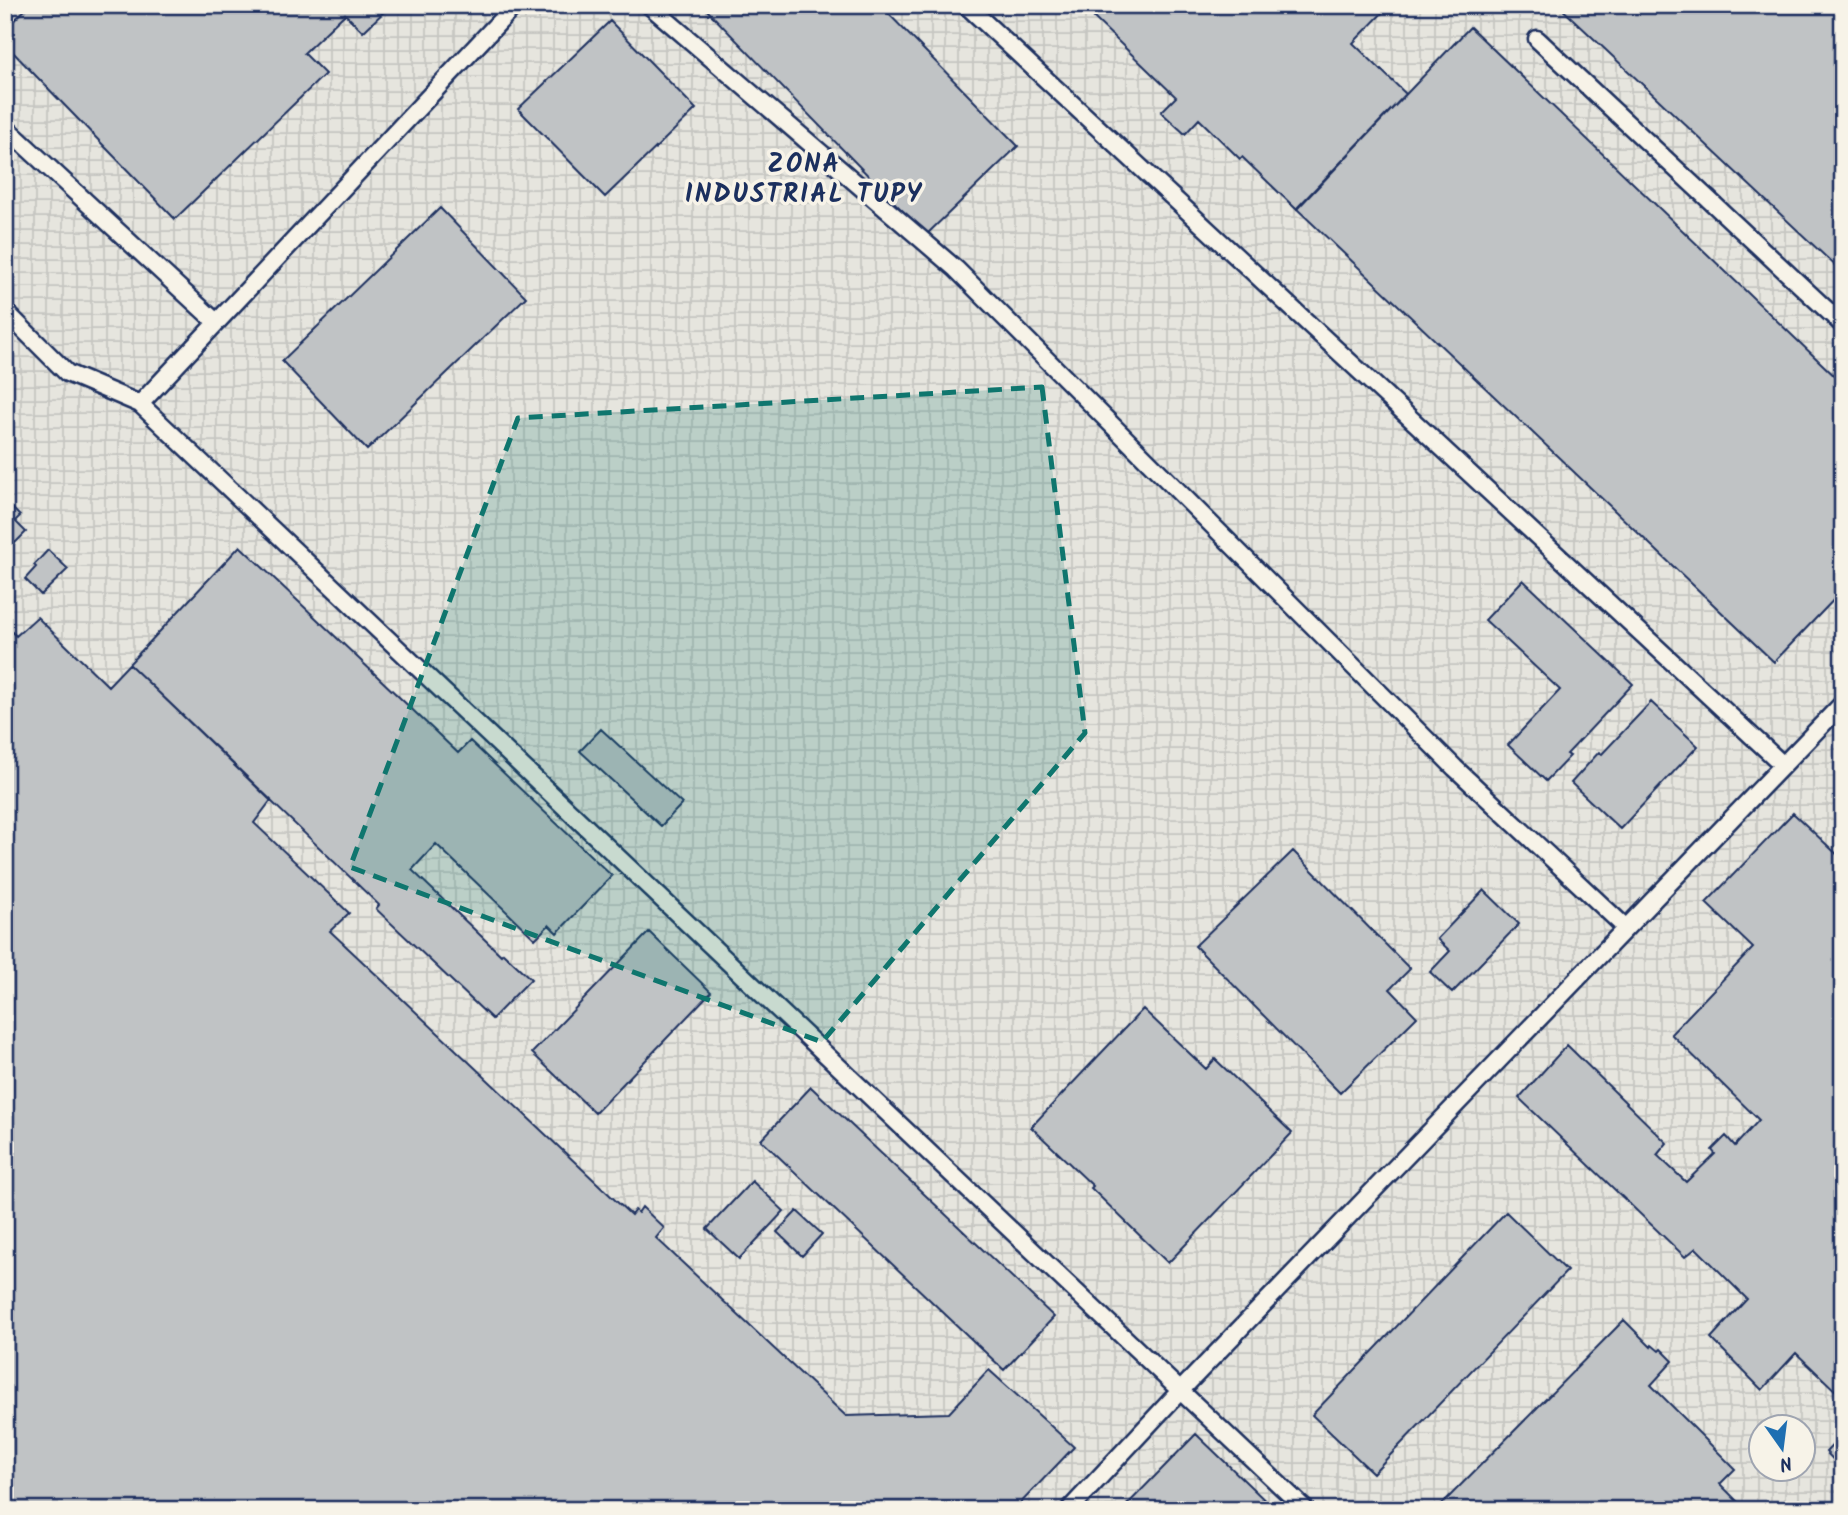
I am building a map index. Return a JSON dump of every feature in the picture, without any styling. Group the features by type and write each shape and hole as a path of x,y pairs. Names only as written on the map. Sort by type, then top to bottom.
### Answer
{"lane":[{"path":"140,404 515,5"},
{"path":"649,5 956,270 1455,768 1626,928"},
{"path":"966,5 1783,765"},
{"path":"1537,39 1843,326"},
{"path":"5,127 216,322"},
{"path":"5,311 67,373 140,404 1306,1510"},
{"path":"1069,1510 1180,1391 1843,703"}],"highlighted area":[{"path":"1042,387 1085,733 822,1042 350,867 518,418"}],"shaded area":[{"path":"5,5 1843,5 1843,1510 5,1510"}],"building":[{"path":"30,5 391,5 363,32 345,14 304,53 325,74 175,219 5,44 5,29"},
{"path":"702,5 880,5 1018,146 926,235"},
{"path":"1106,5 1390,5 1353,43 1406,94 1296,209 1199,119 1185,134 1161,112 1176,97 1094,18"},
{"path":"1558,5 1843,5 1843,273"},
{"path":"610,21 696,109 605,197 518,109"},
{"path":"1470,27 1843,384 1843,590 1774,662 1297,209"},
{"path":"440,208 526,297 367,450 282,361"},
{"path":"8,504 20,516 15,521 26,532 5,549 5,507"},
{"path":"240,546 458,753 470,741 612,876 557,933 549,925 535,939 436,844 412,870 501,955 503,953 531,979 492,1019 376,909 379,905 129,664"},
{"path":"48,550 68,569 41,595 25,579"},
{"path":"1523,580 1633,684 1567,754 1570,756 1546,781 1508,745 1560,690 1485,620"},
{"path":"37,617 108,686 129,664 271,800 254,823 349,913 330,931 631,1215 635,1210 638,1213 642,1207 664,1228 656,1238 846,1416 949,1413 989,1370 1074,1447 1014,1510 5,1510 5,625 16,636"},
{"path":"1651,702 1698,746 1620,829 1571,783"},
{"path":"601,729 682,804 661,826 580,751"},
{"path":"1793,813 1843,860 1843,1398 1796,1353 1762,1390 1711,1338 1747,1299 1696,1248 1685,1257 1519,1098 1567,1045 1667,1143 1657,1155 1686,1182 1715,1154 1712,1150 1726,1136 1735,1146 1759,1120 1671,1034 1753,948 1706,903"},
{"path":"1293,851 1410,969 1390,989 1417,1017 1340,1093 1195,946"},
{"path":"1484,890 1519,924 1452,993 1430,972 1450,951 1437,939"},
{"path":"649,932 711,992 595,1113 532,1053"},
{"path":"1143,1009 1206,1069 1215,1059 1292,1133 1168,1263 1031,1127"},
{"path":"811,1087 1054,1317 1004,1370 761,1140"},
{"path":"752,1181 784,1211 739,1259 707,1229"},
{"path":"797,1211 822,1234 802,1256 777,1232"},
{"path":"1506,1212 1567,1271 1373,1473 1312,1415"},
{"path":"1624,1320 1651,1347 1652,1345 1659,1351 1661,1349 1673,1361 1651,1385 1735,1469 1720,1484 1746,1510 1436,1510"},
{"path":"1196,1434 1275,1510 1122,1510"},
{"path":"1843,1434 1843,1470 1826,1452"}],"district":[{"name":"ZONA INDUSTRIAL TUPY","path":"804,180"}]}
